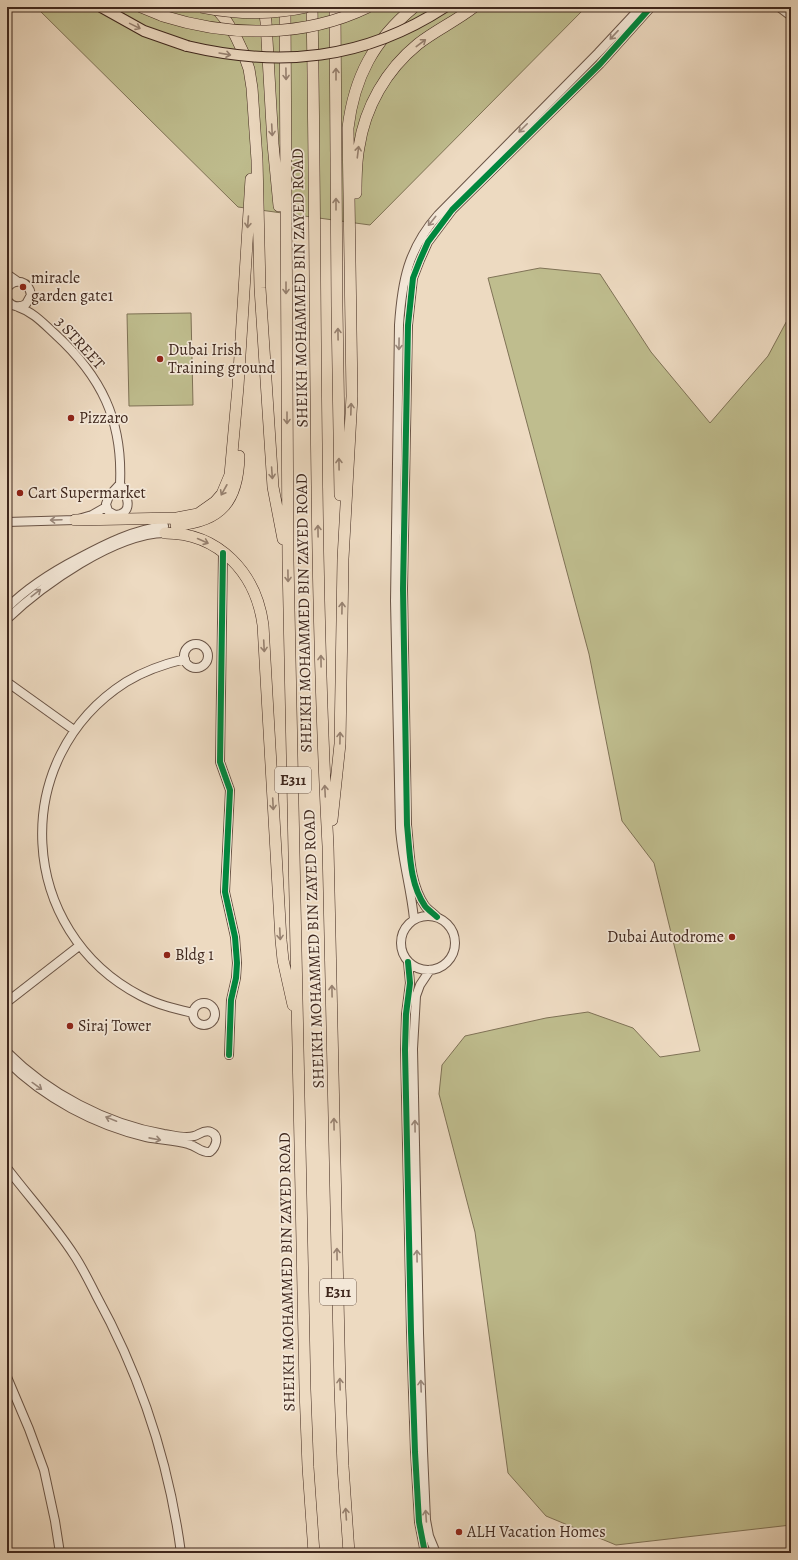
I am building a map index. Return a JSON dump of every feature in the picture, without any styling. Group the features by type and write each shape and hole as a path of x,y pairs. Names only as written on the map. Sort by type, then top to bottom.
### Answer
{"highway":[{"path":"140,7 163,16 203,27 244,32 264,32 325,23 368,7"},
{"path":"149,7 163,16"},
{"path":"201,7 221,11 260,13 279,12 307,7"},
{"path":"215,7 235,35 243,52 252,88 258,160 260,282 273,487 288,560"},
{"path":"264,7 273,144 285,268"},
{"name":"SHEIKH MOHAMMED BIN ZAYED ROAD","path":"285,7 285,268 288,560 305,1389 308,1467 314,1553"},
{"name":"SHEIKH MOHAMMED BIN ZAYED ROAD","path":"312,7 318,563 323,759 328,846 340,1388 343,1466 349,1553"},
{"path":"335,7 339,457 343,559"},
{"path":"328,846 340,756 343,559 351,410 348,128 354,96 361,74 372,53 391,28 414,7"},
{"path":"351,303 357,161 361,134 370,108 382,84 408,52 474,7"},
{"path":"75,520 188,517 198,514 211,506 222,494 230,475 238,387 255,127"},
{"path":"165,529 204,520 224,507 233,493 238,477 238,387"},
{"path":"165,529 197,538 216,547 224,553 234,562 248,580 258,602 261,613 282,950 298,1028"}],"main road":[{"path":"101,7 144,31 187,46 232,56 256,58 302,57 348,50 413,26 445,7"}],"street":[{"path":"414,919 412,896 402,854 400,828 395,636 399,332 404,283 408,266 415,248 431,222 641,7"},
{"path":"437,917 427,915 414,919 407,924 403,931 401,947 403,955 408,962 418,968 430,970 444,965 453,953 455,937 452,929 447,923 437,917 425,906 414,880 410,858 403,589 408,333 413,278 428,242 445,219 585,79 651,7"},
{"path":"779,7 791,16"},
{"path":"578,72 585,79"},
{"path":"7,274 17,281 7,288"},
{"name":"3 STREET","path":"17,281 23,282 28,286 30,295 29,301 35,315"},
{"name":"3 STREET","path":"7,300 13,307 35,315 69,346 98,384 107,402 117,435 120,457 120,484 128,499 128,507 119,515 115,515 108,511 106,507"},
{"path":"13,307 26,304 29,301"},
{"path":"7,522 75,520 92,515 106,507 107,500 120,484"},
{"path":"7,608 18,597 44,577 107,543 135,532 165,529"},
{"path":"7,619 44,587 114,546 165,529"},
{"path":"224,553 220,762 230,790 225,892 235,937 237,970 231,1000 229,1056"},
{"path":"185,659 148,670 126,682 107,696 74,730 58,759 47,790 42,822 42,855 49,888 59,912 79,946 97,966 117,981 142,996 167,1006 193,1013"},
{"path":"7,682 74,730"},
{"path":"7,1002 79,946"},
{"path":"408,962 410,983 406,1014 405,1055 411,1332 419,1522 421,1539 425,1553"},
{"path":"430,970 420,985 416,996 413,1026 413,1049 419,1333 426,1520 429,1536 436,1553"},
{"path":"7,1052 49,1087 106,1117 139,1129 174,1136 189,1137 206,1131 210,1132 216,1139 214,1149 206,1153 188,1144 145,1137 102,1122 62,1103 26,1078 7,1061"},
{"path":"8,1169 34,1200 74,1255 107,1315 124,1351 147,1409 166,1474 181,1553"},
{"path":"7,1377 29,1429 44,1470 60,1553"}],"shaded area":[{"path":"36,7 586,7 370,225 238,207"},
{"name":"Dubai Autodrome","path":"540,268 600,274 651,352 710,423 768,356 791,313 791,1525 616,1545 546,1516 508,1473 475,1232 439,1094 442,1065 465,1036 546,1018 588,1012 633,1028 660,1057 700,1051 654,863 622,821 589,654 488,278"},
{"name":"Dubai Irish Training ground","path":"191,313 193,405 129,406 127,314"}],"cycle path":[{"path":"437,917 425,906 416,887 411,867 407,825 403,589 408,325 413,278 428,242 452,210 600,64 651,7"},
{"path":"223,553 220,762 230,790 225,892 235,937 237,963 236,978 231,1000 229,1055"},
{"path":"408,962 410,983 406,1014 405,1050 411,1332 419,1522 425,1553"}],"place":[{"name":"miracle garden gate1","path":"23,287"},
{"name":"Dubai Irish Training ground","path":"160,359"},
{"name":"Pizzaro","path":"71,418"},
{"name":"Cart Supermarket","path":"20,493"},
{"name":"Dubai Autodrome","path":"732,937"},
{"name":"Bldg 1","path":"167,955"},
{"name":"Siraj Tower","path":"70,1026"},
{"name":"ALH Vacation Homes","path":"459,1532"}]}
